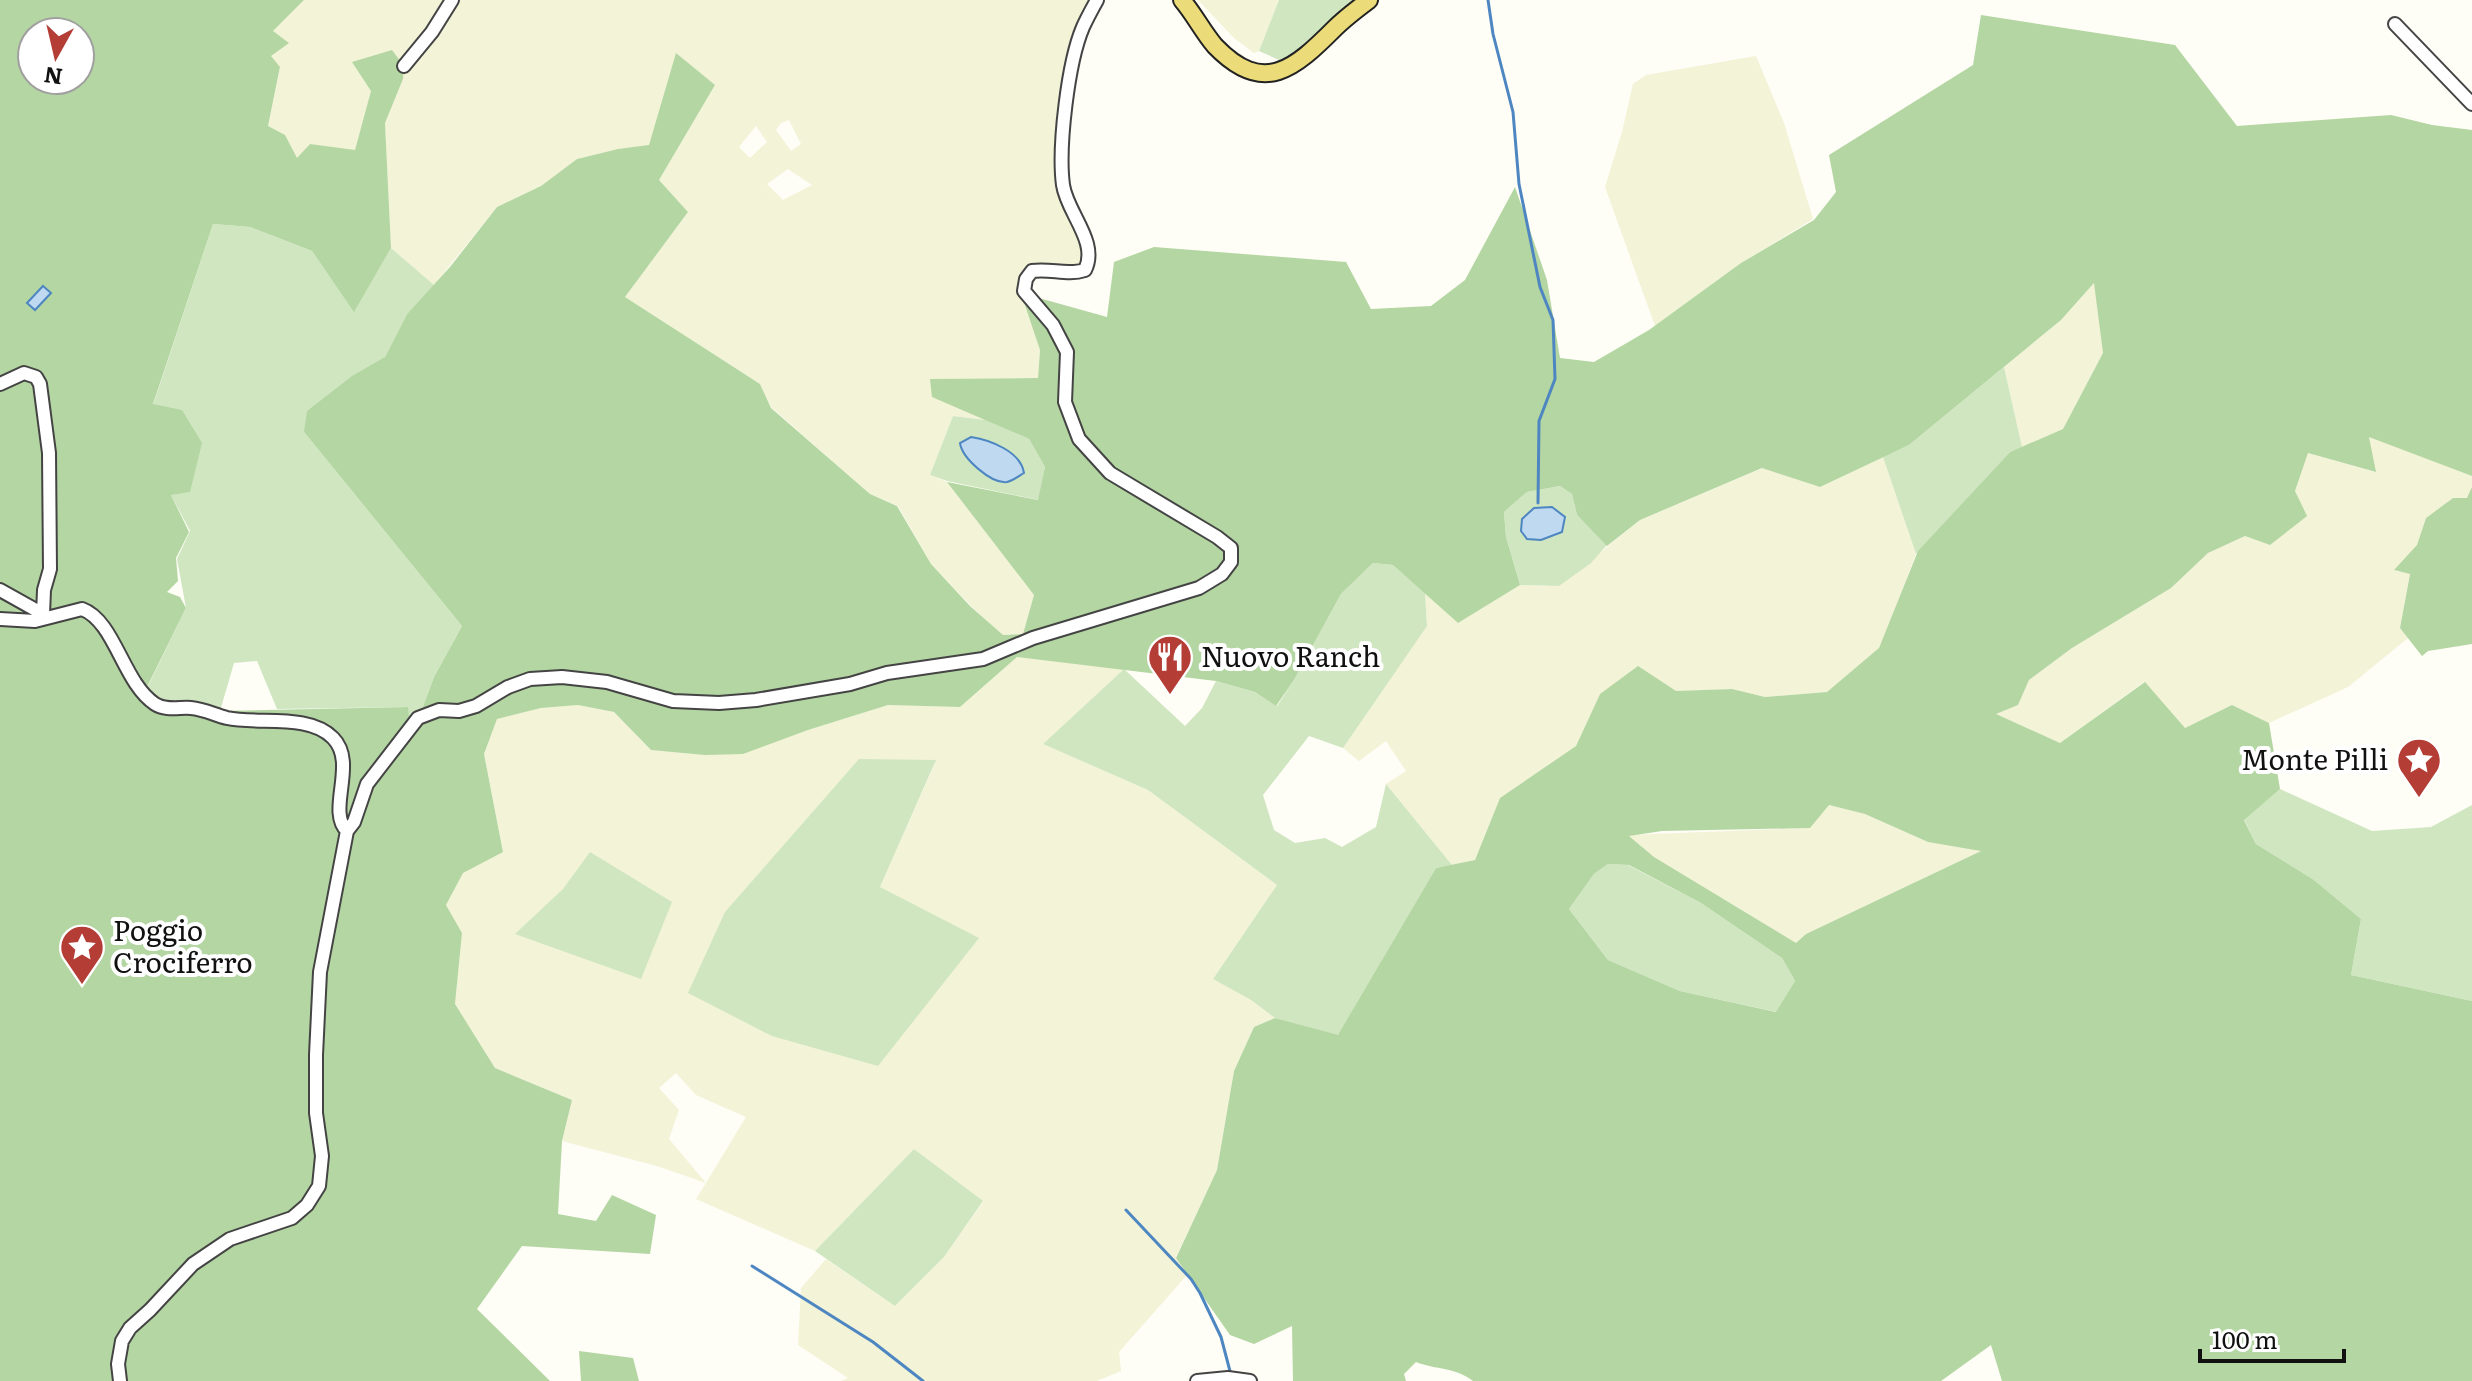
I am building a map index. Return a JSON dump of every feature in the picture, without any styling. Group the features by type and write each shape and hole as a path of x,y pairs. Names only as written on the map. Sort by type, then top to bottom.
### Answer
{"main road":[{"path":"1182,0 1214,44 1247,69 1264,74 1281,72 1296,65 1369,0"}],"street":[{"path":"404,66 432,32 452,0"},
{"path":"120,1381 118,1364 122,1341 130,1328 193,1264 230,1239 292,1218 307,1205 319,1186 322,1156 316,1113 316,1055 320,972 347,831 354,822 367,784 418,718 439,710 459,711 476,706 508,687 530,679 574,678 607,682 673,701 719,703 756,700 850,684 887,673 992,657 1033,638 1199,588 1222,574 1231,562 1231,548 1196,523 1110,473 1079,439 1065,402 1067,352 1053,325 1024,291 1026,279 1032,271 1044,269 1074,274 1085,270 1089,262 1090,250 1063,189 1063,131 1074,59 1083,27 1097,0"},
{"path":"2395,24 2472,104"},
{"path":"0,384 24,373 36,377 40,384 49,453 50,569 44,590 45,616"},
{"path":"0,590 45,616"},
{"path":"0,619 35,621 82,609 90,612 108,634 126,671 154,704 164,708 204,710 227,718 261,723 311,724 323,730 334,739 343,760 341,815 343,828 347,831"},
{"path":"1197,1381 1228,1378 1250,1381"}],"green space":[{"path":"0,0 304,0 273,31 289,43 271,56 280,67 268,126 285,135 297,158 310,144 355,150 371,91 352,62 392,50 404,66 403,79 385,123 391,248 354,312 312,251 250,227 213,224 153,404 182,410 202,443 190,492 171,495 189,532 176,558 178,581 167,592 180,597 186,608 147,687 161,699 220,711 408,707 411,739 434,677 462,626 304,432 307,411 352,376 385,357 407,314 450,267 497,207 541,186 577,159 649,145 676,53 715,85 659,180 688,212 625,297 760,384 771,408 870,494 897,506 931,564 970,606 1003,635 1023,634 1034,595 947,482 1038,500 1045,467 1029,439 932,397 930,379 1038,378 1040,350 1021,293 1107,317 1114,262 1154,247 1346,262 1371,309 1431,306 1465,280 1515,187 1547,280 1560,358 1594,362 1649,330 1741,263 1814,220 1836,192 1829,155 1973,65 1981,15 2175,45 2237,126 2391,115 2472,130 2472,476 2369,437 2376,472 2308,453 2295,491 2307,516 2270,545 2245,536 2208,553 2171,588 2072,648 2029,680 2018,705 1996,714 2060,743 2145,682 2185,728 2232,705 2269,723 2280,789 2244,820 2256,844 2314,880 2361,919 2351,975 2472,1001 2472,1381 2002,1381 1991,1345 1941,1381 1473,1381 1453,1371 1416,1362 1404,1374 1406,1381 1293,1381 1292,1326 1254,1344 1230,1335 1176,1258 1217,1170 1234,1071 1254,1027 1275,1018 1338,1035 1436,868 1475,860 1500,798 1576,746 1600,694 1638,666 1676,691 1732,689 1765,697 1827,692 1879,648 1918,551 2010,452 2063,429 2103,353 2094,283 2061,320 1909,445 1820,487 1762,468 1640,520 1607,546 1577,515 1572,494 1560,486 1527,492 1504,512 1506,537 1520,585 1458,623 1393,565 1373,563 1341,594 1294,680 1276,706 1255,692 1216,681 1017,657 960,707 888,705 743,754 705,755 651,750 614,712 578,705 541,708 497,719 484,754 503,852 463,873 446,905 462,933 455,1004 495,1068 572,1100 562,1141 558,1214 596,1221 612,1195 656,1215 650,1254 522,1246 477,1309 550,1381 0,1381","holes":["1829,805 1865,814 1928,842 1981,851 1806,934 1796,943 1654,857 1629,836 1662,831 1810,828","1608,864 1629,865 1701,903 1782,958 1795,981 1776,1012 1680,991 1608,960 1569,909 1594,874"]},
{"path":"304,0 1097,0 1083,27 1062,169 1085,237 1085,270 1044,269 1026,279 1033,328 1040,350 1038,378 931,379 933,397 986,420 953,416 930,475 947,482 1034,595 1023,634 1002,635 971,606 931,564 898,506 870,494 771,407 760,384 625,297 688,212 659,180 715,85 676,54 649,146 618,149 577,159 541,186 497,207 434,285 391,248 385,123 403,79 371,91 355,151 310,144 297,159 268,126 280,68 271,56 273,31","holes":["789,120 801,144 791,151 776,130 781,123","756,126 767,142 750,158 739,147","788,169 812,185 783,200 767,184"]},
{"path":"1198,0 1279,0 1259,51 1254,53 1234,38"},
{"path":"1279,0 1360,0 1300,50 1279,60 1259,51"},
{"path":"1756,56 1784,123 1813,219 1741,263 1655,326 1605,187 1633,84 1646,75"},
{"path":"213,224 250,227 312,251 354,311 391,248 434,285 407,314 385,357 304,432 462,626 434,677 410,742 407,707 277,709 257,661 234,663 220,711 161,699 147,688 186,608 177,559 190,531 171,495 153,405"},
{"path":"2095,282 2103,353 2063,429 2022,447 2004,367 2061,320"},
{"path":"2004,367 2022,447 2010,452 1916,554 1883,457 1909,445"},
{"path":"953,416 986,420 1029,439 1045,467 1039,500 930,475"},
{"path":"2369,436 2472,476 2472,487 2468,498 2453,498 2426,518 2417,545 2395,571 2410,573 2400,628 2408,638 2348,687 2269,723 2232,705 2185,728 2144,682 2060,743 1995,714 2018,705 2029,680 2072,648 2171,588 2208,553 2245,536 2270,545 2306,516 2295,491 2308,453 2375,472"},
{"path":"1883,457 1916,554 1880,648 1827,692 1765,697 1732,689 1600,694 1576,746 1500,798 1475,860 1452,865 1386,784 1406,771 1386,741 1359,761 1343,748 1427,624 1425,593 1458,623 1520,585 1559,586 1640,520 1763,468 1820,487"},
{"path":"1560,486 1572,494 1577,515 1607,545 1591,563 1559,586 1520,585 1506,537 1504,512 1527,492"},
{"path":"2472,487 2472,644 2428,651 2422,656 2400,628 2410,574 2394,570 2417,545 2426,518 2453,498 2467,498"},
{"path":"1373,563 1393,565 1425,593 1427,626 1343,748 1309,736 1263,795 1274,830 1295,843 1325,838 1342,847 1376,827 1386,784 1452,865 1436,868 1338,1036 1275,1018 1251,1000 1213,979 1277,885 1148,790 1043,744 1124,669 1185,726 1202,708 1216,681 1255,692 1277,706 1341,594"},
{"path":"1017,657 1124,669 1043,744 1148,790 1277,885 1213,979 1251,1000 1275,1018 1254,1027 1234,1071 1217,1170 1176,1257 1187,1275 1119,1352 1121,1371 1097,1381 841,1381 848,1378 798,1345 801,1288 826,1259 895,1306 944,1257 983,1202 914,1149 815,1251 696,1199 706,1183 657,1166 562,1141 572,1100 495,1068 455,1004 462,933 446,905 463,873 503,851 484,754 497,719 541,708 578,705 614,712 651,750 742,754 888,705 960,707","holes":["936,761 880,887 978,939 793,1040","676,1073 696,1095 746,1117 706,1183 669,1139 679,1110 659,1088"]},
{"path":"859,759 936,760 880,887 979,938 878,1066 772,1036 688,993 725,912"},
{"path":"2280,789 2372,831 2431,827 2472,805 2472,1001 2351,975 2361,919 2314,880 2256,844 2244,819"},
{"path":"1829,805 1865,814 1928,842 1983,850 1806,934 1796,943 1654,857 1628,835 1809,828"},
{"path":"590,852 672,902 641,979 515,934 563,889"},
{"path":"1608,864 1628,865 1701,903 1782,958 1795,981 1777,1012 1680,991 1608,960 1569,909 1594,874"},
{"path":"914,1149 983,1201 944,1257 895,1306 815,1251"},
{"path":"579,1351 633,1358 639,1381 581,1381"}],"water":[{"path":"43,286 51,293 35,310 27,303"},
{"path":"971,437 996,444 1011,453 1024,473 1007,482 993,479 962,449 960,443"},
{"path":"1552,507 1565,517 1562,532 1541,540 1527,539 1521,531 1522,519 1534,508"}],"waterway":[{"path":"1488,0 1493,34 1513,112 1519,184 1540,287 1553,320 1555,379 1539,421 1538,503"},
{"path":"1126,1210 1191,1279 1200,1293 1221,1337 1231,1375"},
{"path":"752,1266 873,1342 923,1381"}],"place":[{"name":"Nuovo Ranch","path":"1170,696"},
{"name":"Monte Pilli","path":"2419,799"},
{"name":"Poggio Crociferro","path":"82,986"}]}
